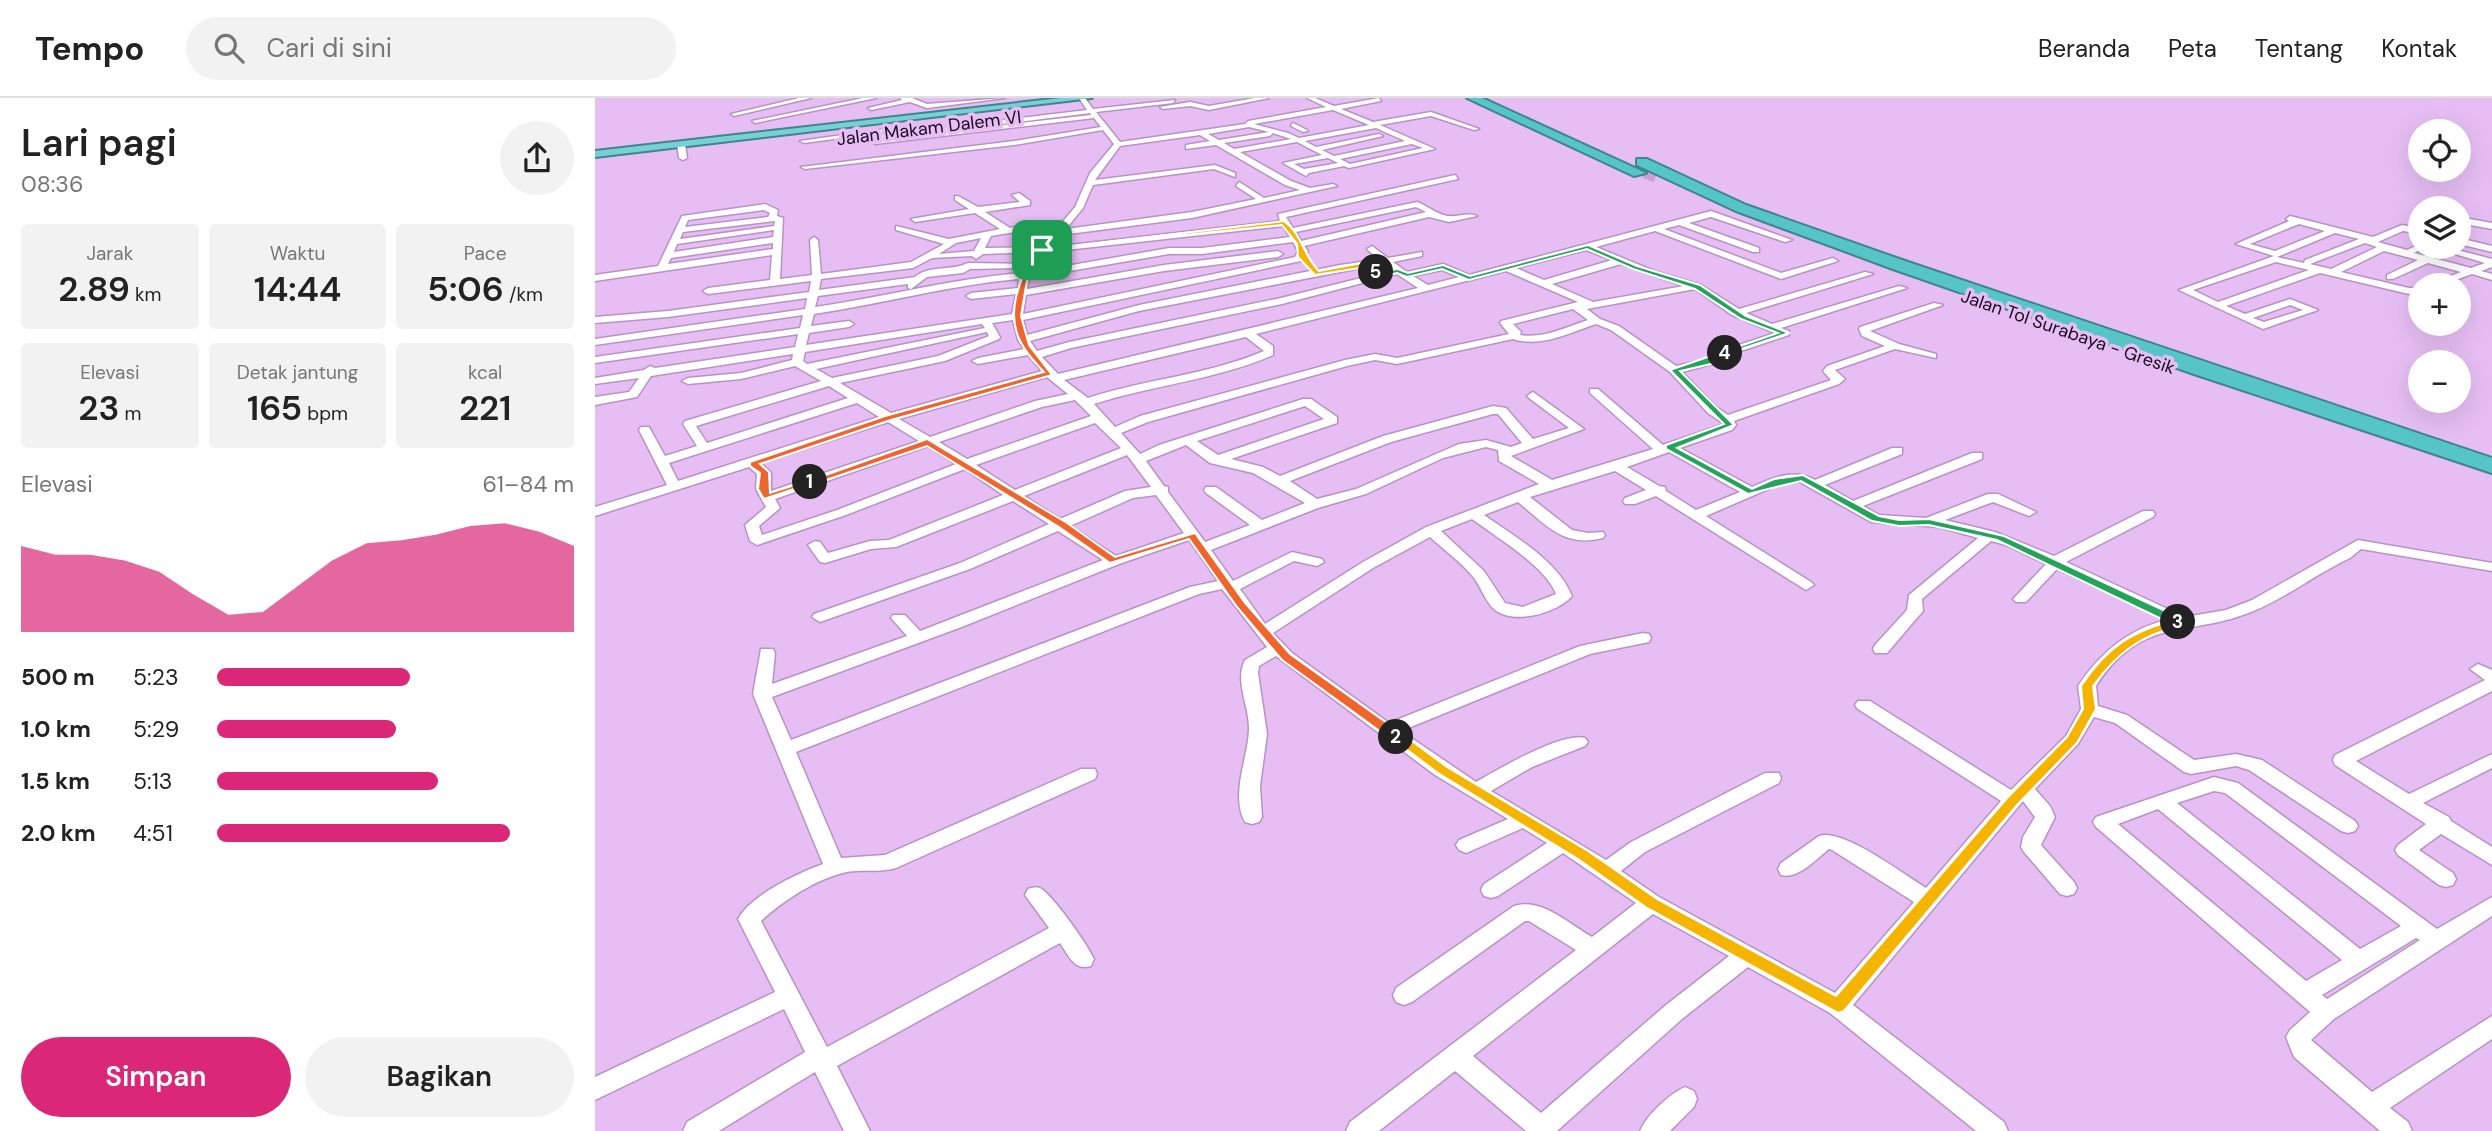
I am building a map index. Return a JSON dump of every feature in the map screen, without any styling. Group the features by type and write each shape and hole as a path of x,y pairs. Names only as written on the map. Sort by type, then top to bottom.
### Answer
{"highway":[{"path":"595,153 972,106 1076,98"},
{"path":"681,143 805,136 1087,98"},
{"name":"Jalan Tol Surabaya - Gresik","path":"1473,98 1831,248 2097,343 2492,474"},
{"name":"Jalan Tol Surabaya - Gresik","path":"1484,98 1644,170 1741,208 2122,343 2492,466"}],"street":[{"path":"788,131 734,113 808,98"},
{"path":"759,120 873,98"},
{"path":"871,108 921,98"},
{"path":"907,99 925,106 972,106 1002,98"},
{"path":"1127,98 1156,107 1190,104 1206,108 1266,98"},
{"path":"1309,100 1329,98"},
{"path":"1081,99 1118,144"},
{"path":"1210,99 1225,106"},
{"path":"1302,172 1345,164 1355,165 1431,149 1333,107 1309,100"},
{"path":"1249,125 1251,121 1277,116 1379,100"},
{"path":"741,101 743,111"},
{"path":"875,142 878,138 895,136 1023,141 1144,104 1173,101"},
{"path":"778,108 793,113"},
{"path":"1263,109 1305,131"},
{"path":"1330,119 1374,111"},
{"path":"1235,151 1431,114 1476,129"},
{"path":"804,166 1034,121 1098,119"},
{"name":"Jalan Makam Dalem VI","path":"947,139 1016,133 1098,119"},
{"path":"1024,281 1042,250 1079,208 1093,178 1118,144 1249,125 1280,132 1345,164"},
{"path":"1269,130 1293,125"},
{"path":"883,127 895,136"},
{"path":"1170,143 1189,147 1280,132"},
{"path":"1016,133 1030,146 1111,135"},
{"path":"1201,133 1309,192"},
{"path":"1299,150 1395,133"},
{"path":"805,136 803,150 875,142 947,139"},
{"path":"1267,169 1282,161 1331,157 1414,141"},
{"path":"681,143 683,158"},
{"path":"1189,147 1187,148 1205,153"},
{"path":"1257,147 1306,174 1282,179"},
{"path":"1093,178 1130,167"},
{"path":"1093,178 1215,167 1232,175"},
{"path":"1317,273 1281,216 1455,177"},
{"path":"1239,184 1264,201"},
{"path":"899,228 952,242 1009,230 1192,215 1333,186"},
{"path":"1016,195 1035,211"},
{"path":"958,198 1009,230"},
{"path":"1043,218 1059,228 1215,201"},
{"path":"915,219 1027,203"},
{"path":"708,291 912,265 930,257 1042,250 1286,227 1417,204 1449,219 1473,216"},
{"path":"662,268 686,218 763,207 775,212 771,218 780,219 775,283"},
{"path":"688,381 741,376 801,360 988,325 1191,281 1300,248 1434,214"},
{"path":"595,512 754,464 888,418 1052,376 1249,334 1679,222 1715,214 1788,240"},
{"path":"2284,217 2370,239"},
{"path":"959,223 988,218"},
{"path":"2298,221 2241,243 2276,254 2334,230"},
{"path":"1679,222 1756,250"},
{"path":"2473,223 2492,226"},
{"path":"676,242 780,227"},
{"path":"2308,262 2402,228 2408,229"},
{"path":"924,234 944,229"},
{"path":"1655,229 1781,276 1833,261"},
{"path":"595,320 669,314 915,280 922,278 924,274 962,270 979,252 988,234"},
{"path":"668,256 779,239"},
{"path":"2370,239 2369,243 2408,252"},
{"path":"801,360 803,330 817,278 814,240"},
{"path":"2481,247 2492,241"},
{"path":"930,257 933,251 952,242"},
{"path":"2471,244 2492,249"},
{"path":"1588,247 1620,261 1696,286 1736,313 1784,335 1716,356 1708,362 1674,370"},
{"path":"595,342 898,297 976,281 1024,281 1184,265 1300,248"},
{"path":"971,296 1024,281 1169,251 1300,248"},
{"path":"2333,272 2383,248 2492,277"},
{"path":"1372,250 1427,289"},
{"path":"595,278 778,251"},
{"path":"1385,261 1419,254"},
{"path":"2471,257 2491,263"},
{"path":"2245,317 2290,302 2313,310 2263,327 2221,304 2184,289 2275,259 2408,291"},
{"path":"2390,277 2426,260"},
{"path":"1544,283 1620,261"},
{"path":"2469,273 2491,263"},
{"path":"1028,349 1056,328 1197,296 1368,264 1379,275"},
{"path":"968,266 1021,265 1024,281 1018,317 1028,349 1052,376 1081,399 1163,490 1227,586 1277,648 1387,730 1476,791 1606,871 1652,904 1748,954 1838,1006 1995,1131"},
{"path":"1184,265 1197,296"},
{"path":"978,361 1282,301 1379,275 1443,267 1469,278"},
{"path":"1263,632 1367,565 1431,530 1550,485 1617,466 1730,425 1727,419 1712,411 1674,370 1615,328 1596,321 1581,305 1544,283 1507,268"},
{"path":"2221,304 2321,269"},
{"path":"1736,313 1868,274"},
{"path":"898,297 907,292 915,280"},
{"path":"1513,336 1516,332 1505,323 1581,305 1696,286"},
{"path":"1770,328 1902,288"},
{"path":"1931,356 1865,334 1864,329 1938,305"},
{"path":"754,464 764,472 763,489 773,508 752,525 756,541 903,490 1047,433 1094,419 1106,426 1144,419 1366,358 1378,357 1397,362 1513,336 1524,340 1537,339 1596,321"},
{"path":"595,360 849,324"},
{"path":"595,380 801,360 988,325"},
{"path":"704,448 689,423 831,383 941,359 995,337 988,325"},
{"path":"595,401 632,396 648,373 668,331"},
{"path":"767,497 1039,404 1119,392 1246,363 1271,350 1249,334"},
{"path":"1727,419 1835,382 1839,379 1829,371 1831,368 1895,346"},
{"path":"801,360 831,383 860,398 888,418 1063,525 1114,561"},
{"path":"1246,363 1269,384"},
{"path":"1594,391 1665,449 1751,492"},
{"path":"1504,455 1578,429 1533,396"},
{"path":"660,462 860,398"},
{"path":"815,545 825,559 870,545 889,544 1013,494 1307,402 1333,420 1215,460"},
{"path":"1278,481 1387,439 1493,410 1501,411 1531,445"},
{"path":"645,430 675,488"},
{"path":"1189,440 1200,452 1215,460 1258,470 1315,504"},
{"path":"762,694 917,638 1114,561 1261,526 1315,504 1341,499 1470,444 1496,443 1505,447 1504,455 1507,461 1550,485"},
{"path":"1816,484 1897,451"},
{"path":"1852,506 1977,456"},
{"path":"1617,466 1660,490 1806,585"},
{"path":"1698,514 1777,481 1800,477 1876,519 1899,523 1929,522 1990,535 2056,561 2184,622"},
{"path":"820,617 891,594 1131,495 1163,490"},
{"path":"1211,490 1261,526"},
{"path":"1630,501 1660,490"},
{"path":"1521,497 1573,538 1585,540 1598,535"},
{"path":"1929,522 1993,497 2029,512"},
{"path":"2021,599 2056,561 2148,514"},
{"path":"1431,530 1466,559 1499,606 1506,610 1525,611 1564,596 1562,589 1544,570 1475,515"},
{"path":"1881,649 1915,611 1914,598 1990,535"},
{"path":"1838,1006 1926,899 2018,795 2072,740 2090,709 2087,686 2102,665 2129,640 2151,629 2221,617 2246,609 2345,555 2358,544 2488,563"},
{"path":"936,680 1184,590 1227,586 1292,556 1317,562"},
{"path":"899,618 917,638"},
{"path":"786,749 1110,618"},
{"path":"1387,730 1586,650 1643,638"},
{"path":"1252,817 1251,782 1258,733 1256,701 1247,682 1251,664 1277,648"},
{"path":"767,653 762,694 835,868"},
{"path":"2492,684 2342,758 2492,857"},
{"path":"1864,705 2044,812 2046,821 2031,848 2067,888"},
{"path":"2090,709 2121,719 2191,767 2236,760 2255,765 2348,826"},
{"path":"1476,791 1525,762 1579,742"},
{"path":"2408,803 2491,762"},
{"path":"857,1131 749,919 766,901 835,868 864,861 877,864 889,862 1088,774"},
{"path":"1606,871 1639,848 1772,778"},
{"path":"2326,1012 2103,822 2214,784 2225,786 2437,941"},
{"path":"2161,801 2359,961"},
{"path":"1466,845 1524,820"},
{"path":"2442,822 2405,850 2447,879"},
{"path":"1788,869 1826,841 1838,844 1926,899"},
{"path":"1491,890 1562,843"},
{"path":"1035,895 1064,930 1083,959"},
{"path":"1359,1131 1652,904"},
{"path":"2399,1131 2302,1049 2300,1035 2326,1012 2492,905"},
{"path":"1404,995 1521,912 1533,912 1594,950"},
{"path":"2305,993 2418,926"},
{"path":"695,1131 821,1059 1064,930"},
{"path":"1455,1056 1540,1130 1674,1012 1748,954"},
{"path":"595,1089 789,996"},
{"path":"2371,1107 2492,1026"},
{"path":"1653,1131 1685,1099"}],"tunnel":[{"path":"1645,172 1656,176"}],"route":[{"path":"1284,223 1300,244 1303,252 1301,257 1317,273 1368,264 1379,275 1398,271 1407,275 1443,267 1469,278 1588,247 1635,267 1698,287 1754,323 1785,333 1783,336 1716,356 1708,362 1674,370 1712,411 1728,420 1730,425 1669,447 1751,492 1777,481 1800,477 1876,519 1899,523 1929,522 2000,538 2056,561 2184,622 2151,629 2129,640 2102,665 2087,686 2090,709 2072,740 2013,800 1926,899 1838,1006 1748,954 1652,904 1583,855 1443,770 1286,657 1263,632 1191,535 1114,561 1063,525 927,442 767,497 762,484 764,472 754,464 888,418 1049,373 1025,345 1017,316 1025,274 1042,250 1284,223"}]}
